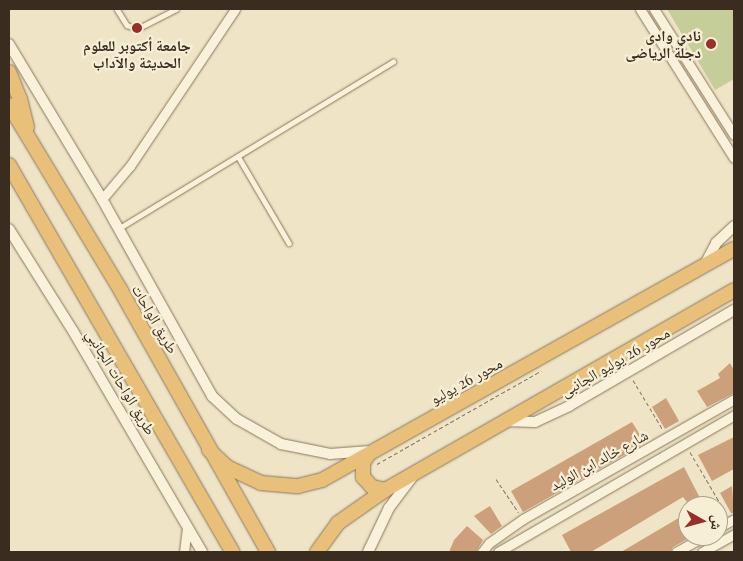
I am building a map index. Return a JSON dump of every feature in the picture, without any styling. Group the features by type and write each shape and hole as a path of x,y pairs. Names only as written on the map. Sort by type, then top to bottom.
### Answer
{"highway":[{"path":"9,72 20,99 28,136"},
{"name":"طريق الواحات","path":"9,104 268,552"},
{"path":"9,165 232,552"},
{"name":"محور 26 يوليو","path":"209,450 237,474 260,483 285,486 322,480 375,456 734,249"},
{"path":"317,552 329,533 348,513 504,421 734,290"},
{"path":"375,456 363,462 363,476 372,487 385,490"}],"street":[{"path":"102,199 130,166 235,9"},
{"path":"640,9 734,158"},
{"path":"654,9 734,136 723,142"},
{"path":"9,44 102,199 212,396 237,420 266,437 314,452 375,456"},
{"path":"704,266 716,243 734,226"},
{"name":"طريق الواحات الجانبي","path":"9,229 73,331 202,552"},
{"name":"محور 26 يوليو الجانبى","path":"504,421 535,422 628,372 734,310"},
{"name":"شارع خالد ابن الوليد","path":"482,552 493,540 523,519 734,399"},
{"name":"شارع خالد ابن الوليد","path":"498,552 734,415"},
{"path":"668,437 681,445"},
{"path":"368,552 389,508 418,471"},
{"path":"184,552 187,527"},
{"path":"702,552 734,534"}],"lane":[{"path":"117,9 127,25 137,29 176,9"},
{"path":"118,229 393,62"},
{"path":"238,156 289,243"}],"path":[{"path":"375,456 543,370"},
{"path":"628,372 668,437"},
{"path":"681,445 733,520"},
{"path":"496,479 523,519"}],"green space":[{"name":"نادي وادى دجلة الرياضى","path":"667,9 734,9 734,79 715,90"}],"building":[{"path":"730,363 734,370 734,393 707,407 697,391 720,378 718,374"},
{"path":"666,398 679,421 665,429 652,407"},
{"path":"632,422 645,443 523,512 511,491"},
{"path":"734,437 734,469 712,481 698,455"},
{"path":"684,467 699,496 678,496 678,500 591,552 571,552 562,535"},
{"path":"732,486 734,513 731,513 728,508 728,496 722,496 720,493"},
{"path":"490,506 502,526 491,534 474,516"},
{"path":"678,518 678,544 670,552 621,552"},
{"path":"467,526 483,540 476,552 449,552 454,540"}],"place":[{"name":"جامعة أكتوبر للعلوم الحديثة والآداب","path":"137,28"},
{"name":"نادي وادى دجلة الرياضى","path":"711,44"}]}
